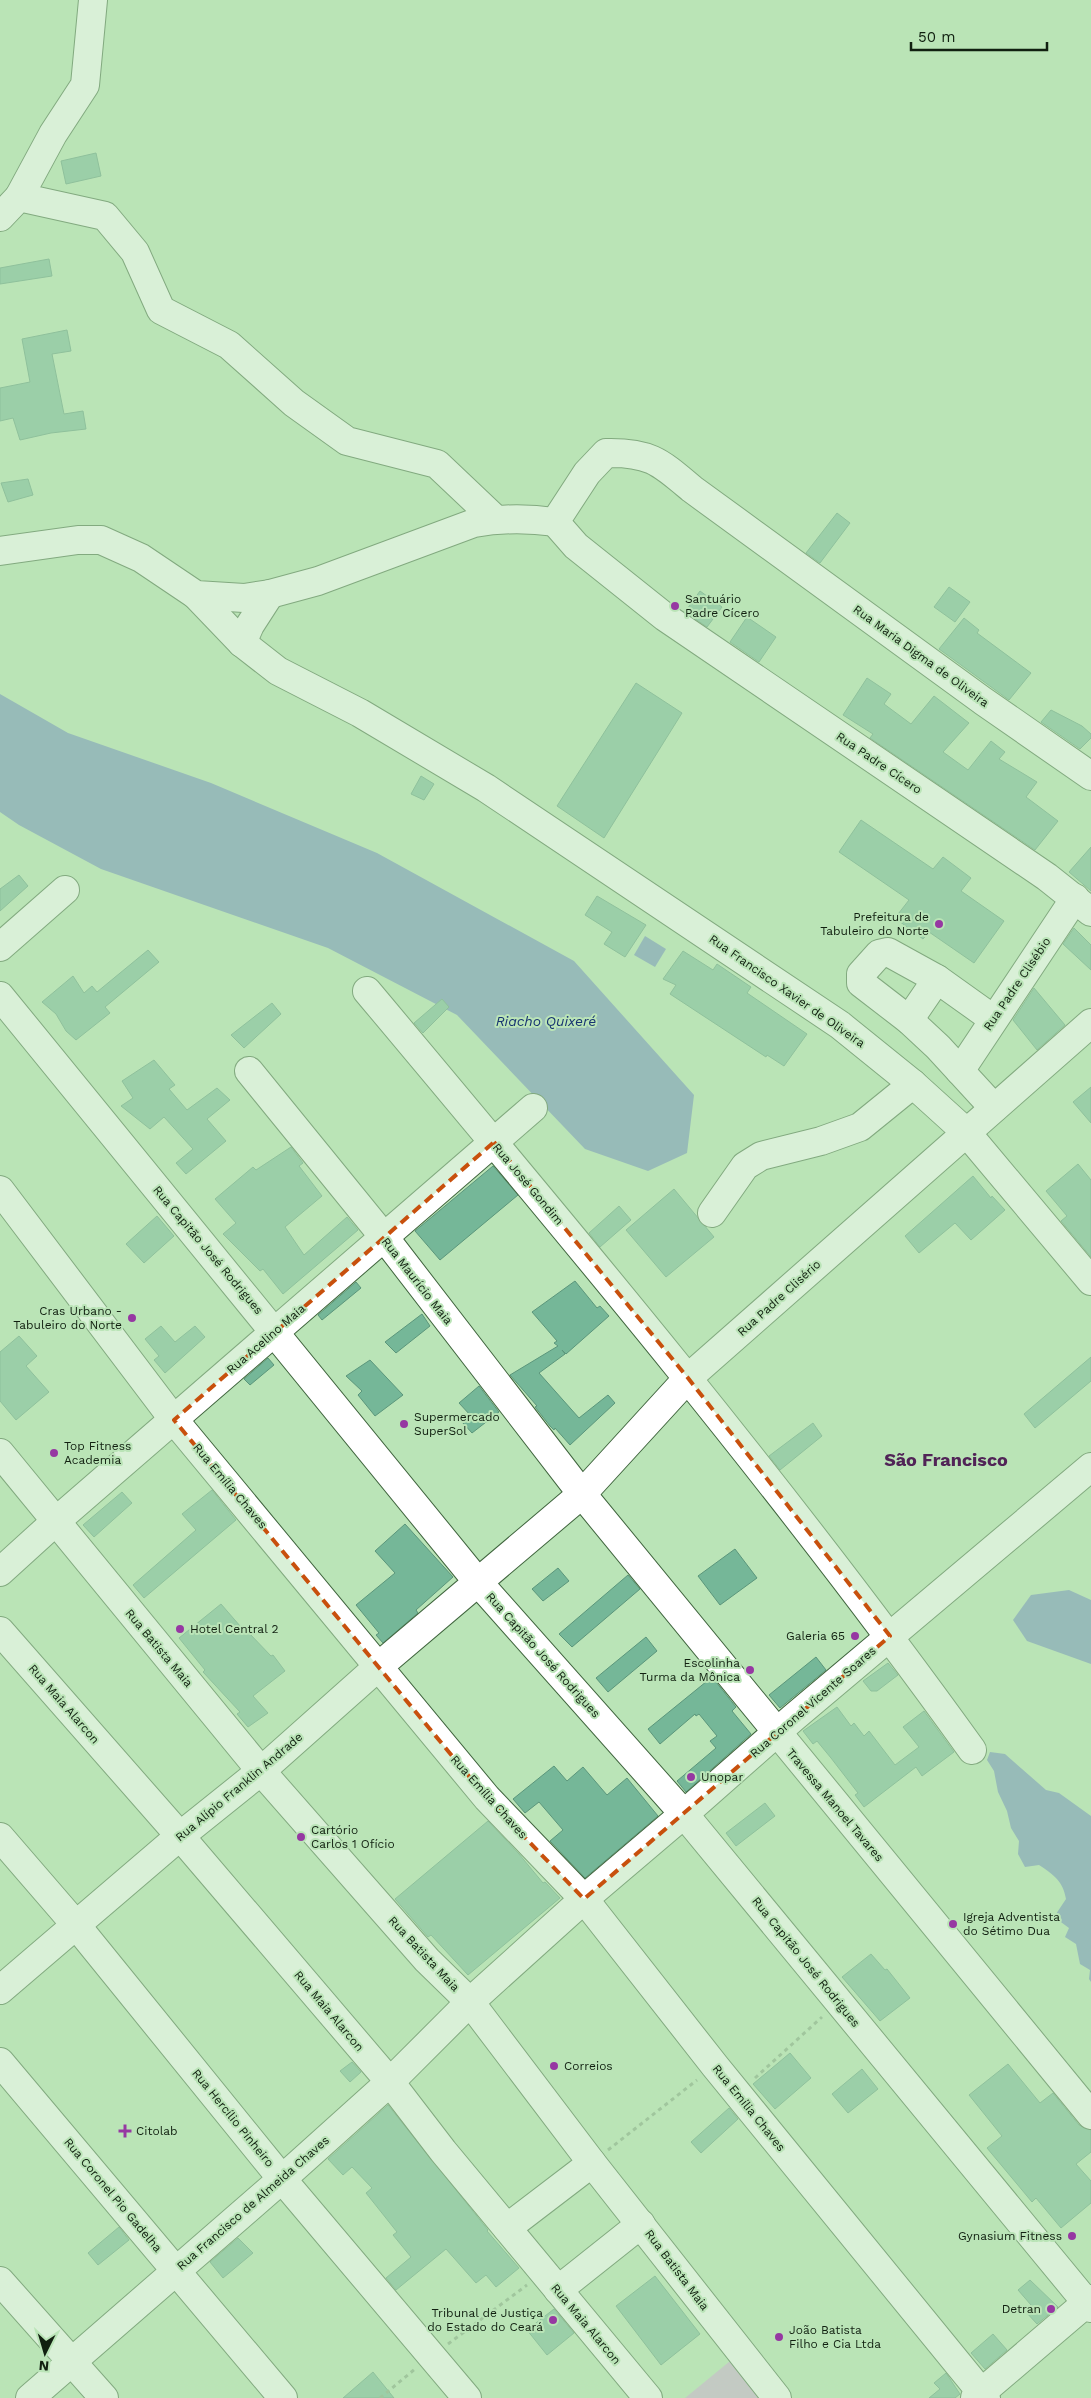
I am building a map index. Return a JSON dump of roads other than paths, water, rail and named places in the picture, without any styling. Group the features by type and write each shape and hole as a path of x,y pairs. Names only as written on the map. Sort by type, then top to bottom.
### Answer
{"street":[{"path":"0,217 19,197 54,134 85,84 93,0"},
{"path":"19,197 105,216 135,252 161,310 229,345 294,403 346,441 437,464 495,519"},
{"name":"Rua Maria Digma de Oliveira","path":"555,522 587,472 606,454 625,453 643,455 654,460 983,701 1091,776"},
{"path":"196,595 244,598 270,594 318,581 474,523 495,519 522,518 555,522"},
{"name":"Rua Padre Cícero","path":"555,522 576,546 665,617 1047,877 1083,905"},
{"name":"Rua Francisco Xavier de Oliveira","path":"0,551 78,540 102,540 141,558 196,595 242,643 278,670 360,713 486,788 840,1025 913,1084 966,1132 1091,1281"},
{"path":"242,643 250,625 270,594"},
{"path":"0,947 65,890"},
{"name":"Rua Padre Clisébio","path":"960,1071 993,1019 1083,905"},
{"path":"993,1019 937,980 888,952 879,954 861,974 861,983 909,1020 994,1108"},
{"path":"909,1020 937,980"},
{"name":"Rua José Gondim","path":"367,991 688,1378 890,1636 972,1750"},
{"name":"Rua Capitão José Rodrigues","path":"0,996 477,1581 684,1814 838,2002 1090,2303"},
{"name":"Rua Padre Clisério","path":"477,1581 582,1494 688,1378 1091,1023"},
{"name":"Rua Maurício Maia","path":"248,1071 384,1238 582,1494"},
{"path":"712,1213 744,1166 761,1156 821,1141 860,1126 913,1084"},
{"name":"Rua Acelino Maia","path":"0,1572 55,1522 533,1108"},
{"name":"Rua Emília Chaves","path":"0,1190 174,1420 487,1798 584,1898 715,2066 981,2396"},
{"name":"Rua Batista Maia","path":"0,1453 261,1771 427,1960 470,2002 592,2163 777,2398"},
{"name":"Rua Coronel Vicente Soares","path":"470,2002 584,1898 1091,1466"},
{"name":"Travessa Manoel Tavares","path":"582,1494 1091,2115"},
{"name":"Rua Alípio Franklin Andrade","path":"0,1990 180,1836 261,1771 477,1581"},
{"name":"Rua Maia Alarcon","path":"0,1631 180,1836 390,2082 507,2228 648,2398"},
{"name":"Rua Hercílio Pinheiro","path":"0,1837 76,1925 282,2179 467,2398"},
{"name":"Rua Francisco de Almeida Chaves","path":"30,2398 71,2360 282,2179 390,2082 470,2002"},
{"name":"Rua Coronel Pio Gadelha","path":"0,2062 283,2398"},
{"path":"507,2228 592,2163"},
{"path":"551,2281 641,2224"},
{"path":"0,2280 104,2398"},
{"path":"981,2396 1090,2303"}],"water":[{"name":"Riacho Quixeré","path":"0,694 68,733 211,783 377,853 574,961 694,1095 687,1153 648,1171 585,1149 457,1015 328,948 101,869 19,825 0,812"},
{"path":"645,936 666,949 655,967 634,955"},
{"path":"1069,1590 1091,1600 1091,1664 1027,1641 1013,1620 1031,1595"},
{"path":"990,1752 1005,1754 1046,1790 1059,1793 1091,1816 1091,1982 1089,1979 1090,1970 1080,1964 1076,1944 1065,1937 1069,1928 1054,1917 1066,1899 1063,1888 1053,1875 1039,1865 1025,1867 1018,1854 1019,1841 1011,1828 1007,1811 998,1792 994,1771 987,1760"}],"place":[{"name":"Santuário Padre Cícero","path":"675,606"},
{"name":"Prefeitura de Tabuleiro do Norte","path":"939,924"},
{"name":"Cras Urbano - Tabuleiro do Norte","path":"132,1318"},
{"name":"Supermercado SuperSol","path":"404,1424"},
{"name":"Top Fitness Academia","path":"54,1453"},
{"name":"Hotel Central 2","path":"180,1629"},
{"name":"Galeria 65","path":"855,1636"},
{"name":"Escolinha Turma da Mônica","path":"750,1670"},
{"name":"Unopar","path":"691,1777"},
{"name":"Cartório Carlos 1 Ofício","path":"301,1837"},
{"name":"Igreja Adventista do Sétimo Dua","path":"953,1924"},
{"name":"Correios","path":"554,2066"},
{"name":"Citolab","path":"125,2131"},
{"name":"Gynasium Fitness","path":"1072,2236"},
{"name":"Detran","path":"1051,2309"},
{"name":"Tribunal de Justiça do Estado do Ceará","path":"553,2320"},
{"name":"João Batista Filho e Cia Ltda","path":"779,2337"}],"district":[{"name":"São Francisco","path":"946,1459"}]}
